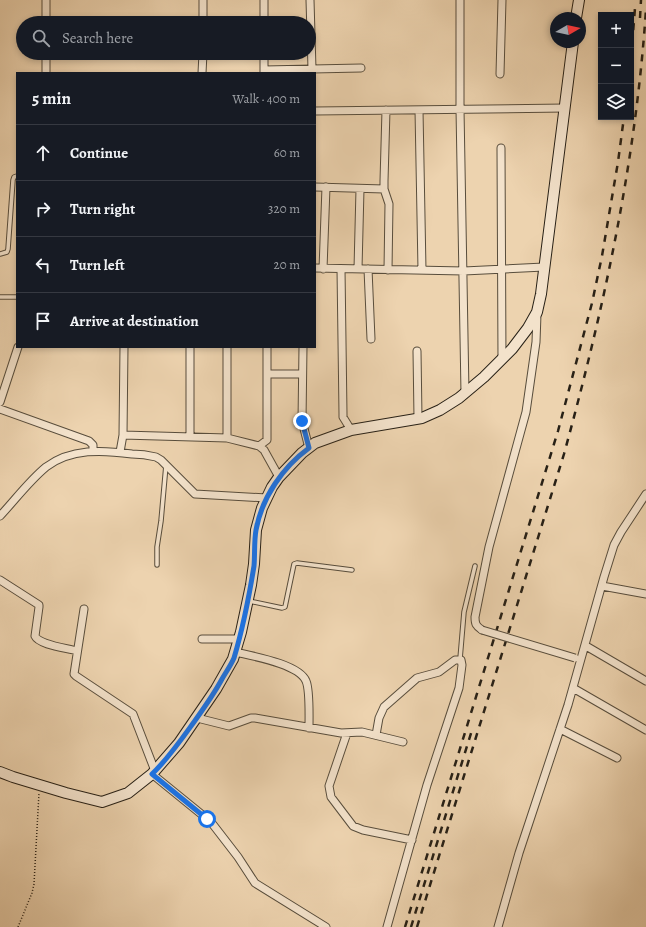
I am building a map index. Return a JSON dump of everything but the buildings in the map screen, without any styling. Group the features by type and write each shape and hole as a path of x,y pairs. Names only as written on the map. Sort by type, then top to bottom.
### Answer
{"main road":[{"path":"577,12 579,0"},
{"path":"0,772 66,793 102,802 128,793 153,772 179,743 216,689 233,659 248,600 254,564 256,530 262,508 279,477 302,453 315,443 351,430 418,418 440,410 465,393 512,349 528,328 537,312 541,294 572,48"}],"street":[{"path":"46,0 46,16"},
{"path":"203,0 203,16"},
{"path":"264,0 264,16"},
{"path":"310,0 310,16"},
{"path":"460,0 460,110 465,393"},
{"path":"500,74 502,0"},
{"path":"46,60 46,72"},
{"path":"202,72 203,60"},
{"path":"264,60 264,71 360,68"},
{"path":"312,60 312,69"},
{"path":"316,111 565,108"},
{"path":"386,110 384,189 389,204 388,270"},
{"path":"419,110 422,270"},
{"path":"501,148 502,360"},
{"path":"316,187 384,189"},
{"path":"323,269 326,187"},
{"path":"358,269 360,189"},
{"path":"316,268 464,271 544,267"},
{"path":"341,269 343,414 351,430"},
{"path":"368,269 371,339"},
{"path":"537,312 536,342 526,412 488,547 475,623 482,630 578,659"},
{"path":"0,402 18,348"},
{"path":"120,452 123,434 124,348"},
{"path":"190,348 190,437"},
{"path":"227,348 227,438"},
{"path":"259,446 268,436 267,348"},
{"path":"303,348 302,421 309,448"},
{"path":"417,351 418,418"},
{"path":"267,374 302,374"},
{"path":"0,409 89,441 93,445 93,451"},
{"path":"123,434 227,438 259,446 264,450 279,477"},
{"path":"0,516 47,466 78,453 93,451 120,452 156,457 166,464 195,494 267,498"},
{"path":"498,927 519,853 573,688 578,659 586,646 617,538 646,494"},
{"path":"0,580 38,604 36,639 43,643 77,651"},
{"path":"602,586 646,594"},
{"path":"84,610 74,674 133,714 153,772 211,822 238,857 255,883 326,927"},
{"path":"202,639 239,639"},
{"path":"586,646 646,681"},
{"path":"235,652 282,663 304,676 308,686 309,728"},
{"path":"376,735 379,718 384,707 417,678 439,672 455,660 460,659 462,665 459,688 427,785 386,927"},
{"path":"573,688 646,730"},
{"path":"197,718 229,726 251,718 347,733 362,732 402,742"},
{"path":"560,729 617,758"},
{"path":"347,733 329,786 331,796 353,826 363,830 412,840"}],"lane":[{"path":"0,254 7,252 8,249 13,180 16,176"},
{"path":"0,297 16,297"},
{"path":"157,565 157,548 166,464"},
{"path":"248,600 282,608 285,607 287,604 294,564 297,563 352,570"},
{"path":"460,659 464,612 475,566"}],"path":[{"path":"18,927 32,893 34,884 39,785"}],"railway":[{"path":"640,18 641,0"},
{"path":"632,48 635,8"},
{"path":"417,927 564,454 579,399 605,289 626,178 635,122 646,9"},
{"path":"405,927 558,431 592,303 602,256 624,120"},
{"path":"411,927 472,730"}],"route":[{"path":"207,819 152,774 179,743 216,689 233,659 241,632 251,585 256,530 262,508 279,477 302,453 309,448 302,421"}]}
